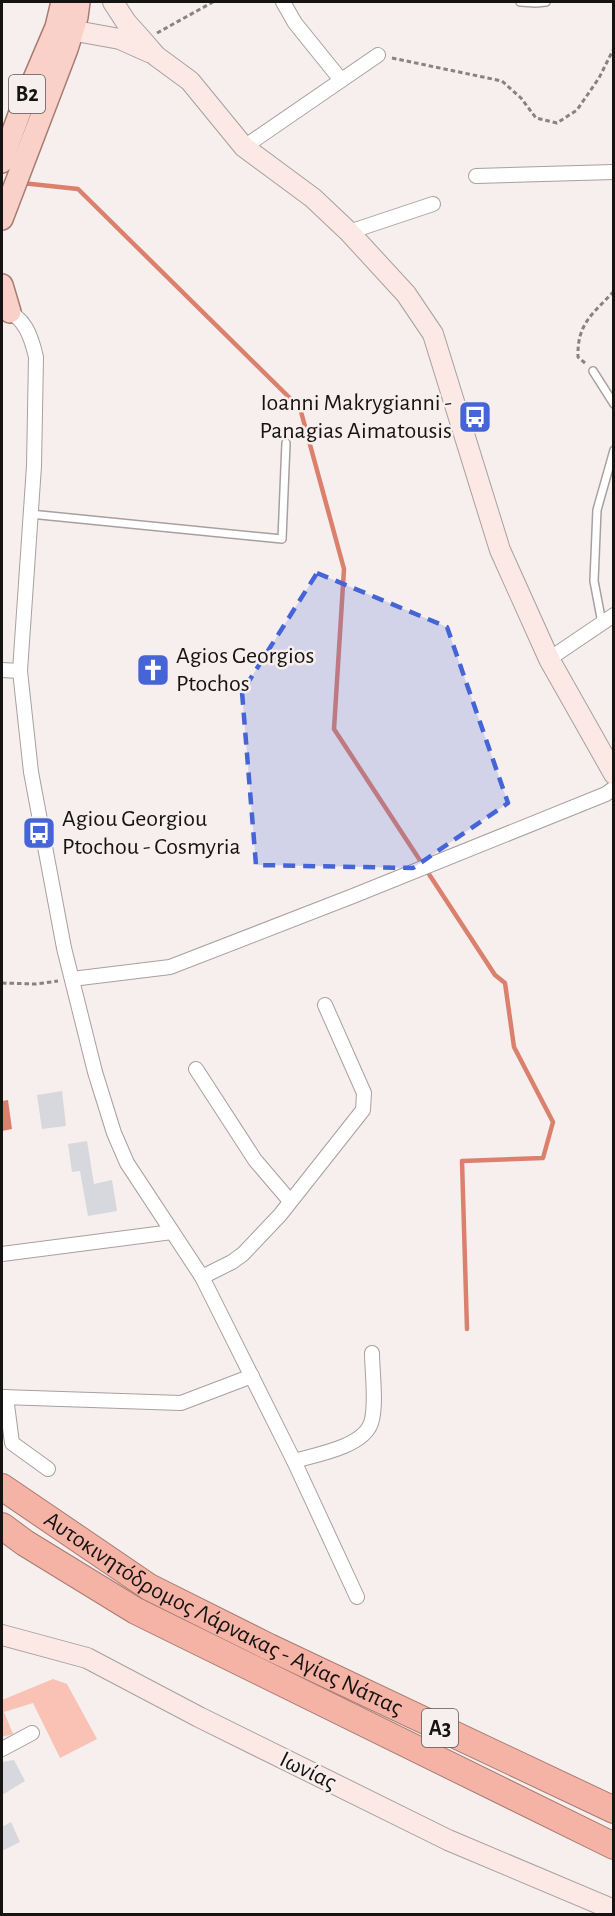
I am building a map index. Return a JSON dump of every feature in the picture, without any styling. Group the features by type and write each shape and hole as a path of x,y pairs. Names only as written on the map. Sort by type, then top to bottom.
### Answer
{"highway":[{"name":"Αυτοκινητόδρομος Λάρνακας - Αγίας Νάπας","path":"2,1487 149,1587 269,1647 614,1810"},
{"name":"Αυτοκινητόδρομος Λάρνακας - Αγίας Νάπας","path":"2,1526 25,1543 136,1611 614,1846"}],"main road":[{"name":"B2","path":"62,2 64,29"},
{"name":"B2","path":"2,219 11,175 64,29 79,2"},
{"path":"113,2 126,22 156,56"},
{"path":"64,29 120,39 156,56 190,81 244,147 313,198 349,232 406,294 433,334 500,550 549,659 614,774"},
{"path":"2,285 6,310"},
{"name":"Ιωνίας","path":"2,1635 87,1658 199,1717 448,1840 614,1910"}],"street":[{"path":"283,2 295,23 341,80"},
{"path":"244,147 378,55"},
{"path":"476,176 614,172"},
{"path":"349,232 432,204"},
{"path":"6,310 25,324 33,342 36,357 33,466 20,671 31,772 64,948 95,1072 120,1149 202,1277 294,1461 357,1597"},
{"path":"549,659 608,619"},
{"path":"2,670 20,671"},
{"path":"72,979 170,967 414,872 606,794 614,788"},
{"path":"202,1277 243,1254 280,1215 363,1110 364,1093 325,1005"},
{"path":"196,1070 255,1160 290,1201"},
{"path":"2,1254 172,1232"},
{"path":"294,1461 345,1446 361,1437 371,1425 374,1411 372,1353"},
{"path":"48,1469 12,1443 4,1397 181,1403 252,1376"},
{"path":"2,1749 32,1733"}],"lane":[{"path":"520,2 546,2"},
{"path":"594,371 614,404"},
{"path":"30,514 282,539 286,443"},
{"path":"608,619 594,581 597,510 614,450"}],"path":[{"path":"143,41 213,2"},
{"path":"378,55 502,81 521,98 536,118 557,123 577,110 599,78 614,48"},
{"path":"594,371 578,357 577,339 589,317 614,291"},
{"path":"2,983 36,984 72,979"}],"highlighted area":[{"path":"317,573 447,627 508,803 413,868 256,865 242,692"}],"shaded area":[{"path":"8,1100 12,1129 2,1131 2,1101"},
{"path":"53,1679 67,1684 97,1739 60,1758 33,1703 4,1712 13,1734 2,1737 2,1700"}],"building":[{"name":"Agios Georgios Ptochos","path":"144,656 162,656 162,684 144,684"},
{"path":"62,1091 66,1126 42,1129 37,1095"},
{"path":"87,1141 94,1184 112,1180 117,1211 88,1216 80,1171 72,1172 68,1144"},
{"path":"14,1760 25,1781 2,1795 2,1762"},
{"path":"11,1822 20,1842 2,1851 2,1827"}],"waterway":[{"path":"22,183 78,189 300,408 344,569 334,729 495,975 505,983 514,1047 553,1122 543,1158 462,1161 467,1329"}],"place":[{"name":"Ioanni Makrygianni - Panagias Aimatousis","path":"475,417"},
{"name":"Agios Georgios Ptochos","path":"153,670"},
{"name":"Agiou Georgiou Ptochou - Cosmyria","path":"39,833"}]}
